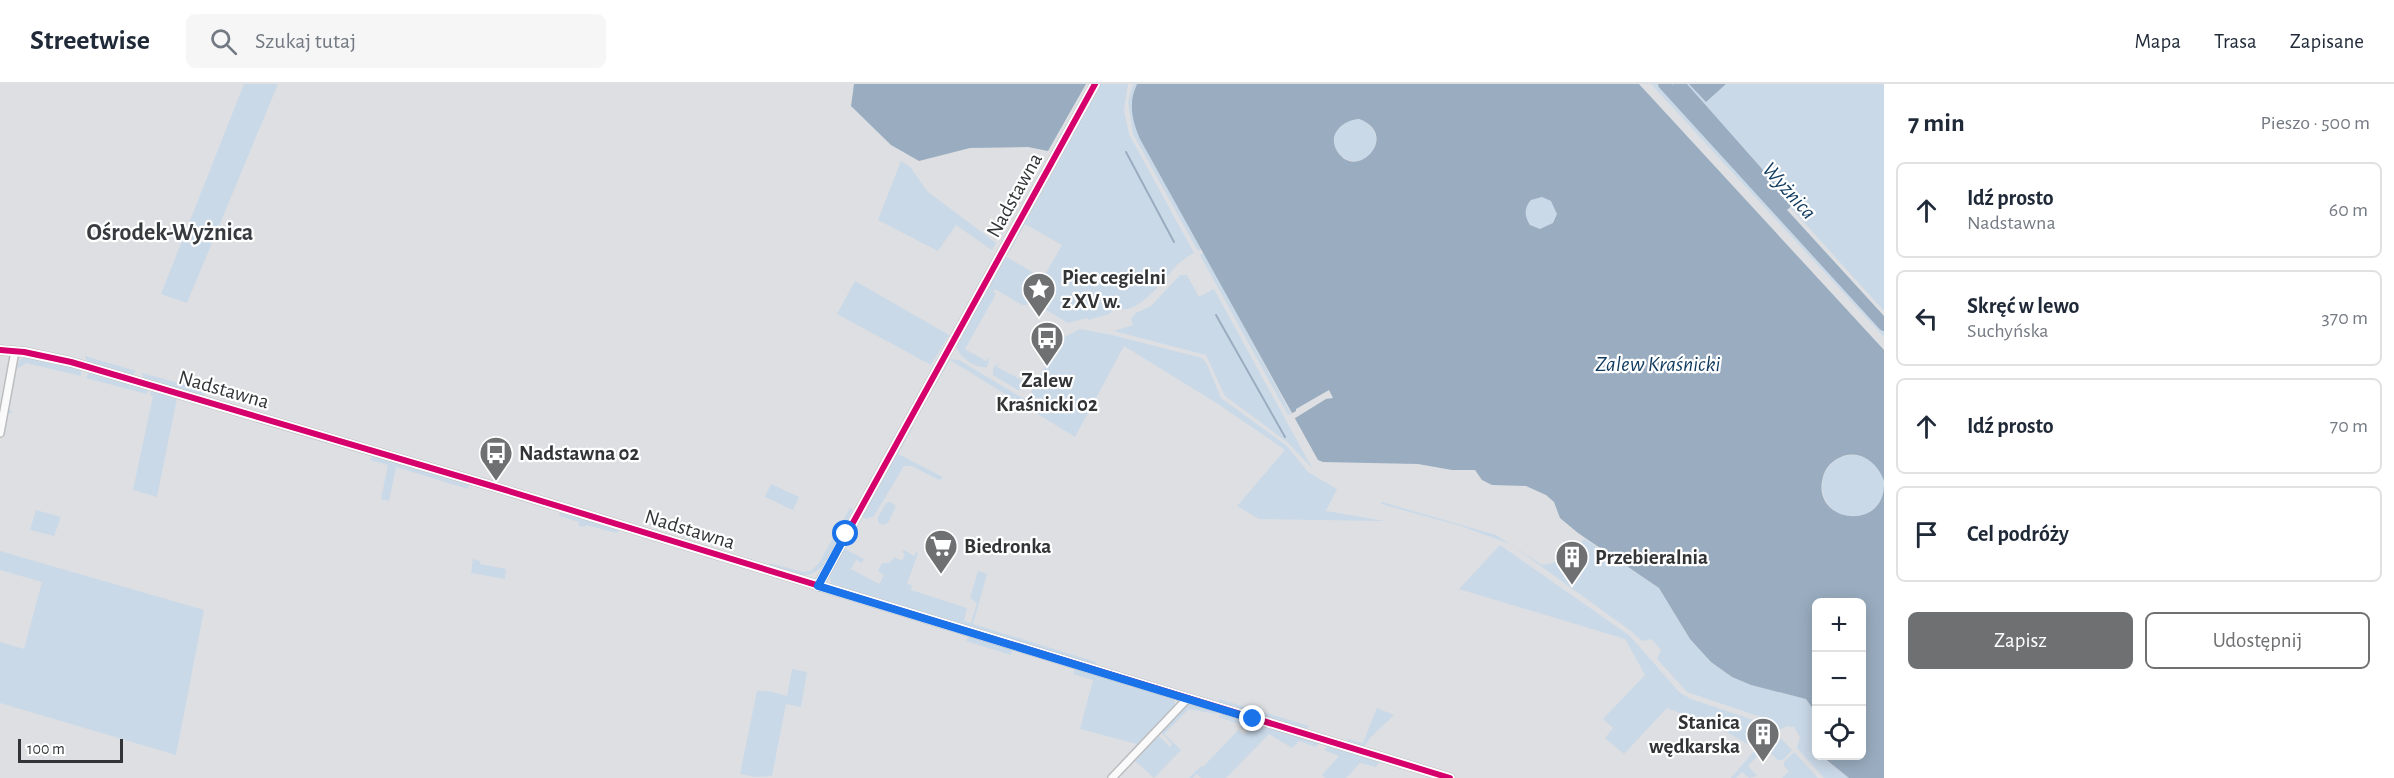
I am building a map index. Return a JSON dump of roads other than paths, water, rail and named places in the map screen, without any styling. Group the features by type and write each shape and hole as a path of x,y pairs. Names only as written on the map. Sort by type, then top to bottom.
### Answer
{"street":[{"name":"Nadstawna","path":"0,350 45,356 100,370 492,486 818,586 1095,84"},
{"path":"0,433 15,351"},
{"path":"818,586 1450,778"},
{"path":"1112,778 1187,699"}],"water":[{"path":"854,84 1086,84 1048,151 1028,147 970,148 919,161 891,145 851,106"},
{"name":"Zalew Kraśnicki","path":"1137,84 1639,84 1884,350 1884,481 1877,467 1865,458 1859,455 1844,456 1834,461 1826,469 1822,492 1827,504 1836,512 1848,516 1861,515 1872,510 1881,500 1884,485 1884,778 1849,778 1826,760 1866,760 1866,598 1812,598 1812,707 1806,699 1751,685 1732,677 1711,662 1690,639 1659,588 1578,533 1560,518 1554,502 1546,495 1526,486 1492,485 1482,480 1475,470 1452,470 1418,464 1318,460 1140,139 1132,112","holes":["1359,119 1371,126 1376,135 1376,144 1364,159 1355,162 1345,159 1337,151 1334,139 1342,125","1542,197 1551,201 1557,214 1553,223 1540,229 1530,225 1526,212 1531,200"]},
{"path":"1689,84 1726,84 1706,102"}],"waterway":[{"name":"Wyżnica","path":"1664,84 1884,325"},
{"name":"Wyżnica","path":"1679,84 1785,204"},
{"path":"1126,152 1174,242"},
{"path":"1216,315 1285,437"}],"place":[{"name":"Piec cegielni z XV w.","path":"1039,318"},
{"name":"Zalew Kraśnicki 02","path":"1047,367"},
{"name":"Nadstawna 02","path":"496,482"},
{"name":"Biedronka","path":"941,575"},
{"name":"Przebieralnia","path":"1572,586"},
{"name":"Stanica wędkarska","path":"1763,763"}],"district":[{"name":"Ośrodek-Wyżnica","path":"170,232"}]}
